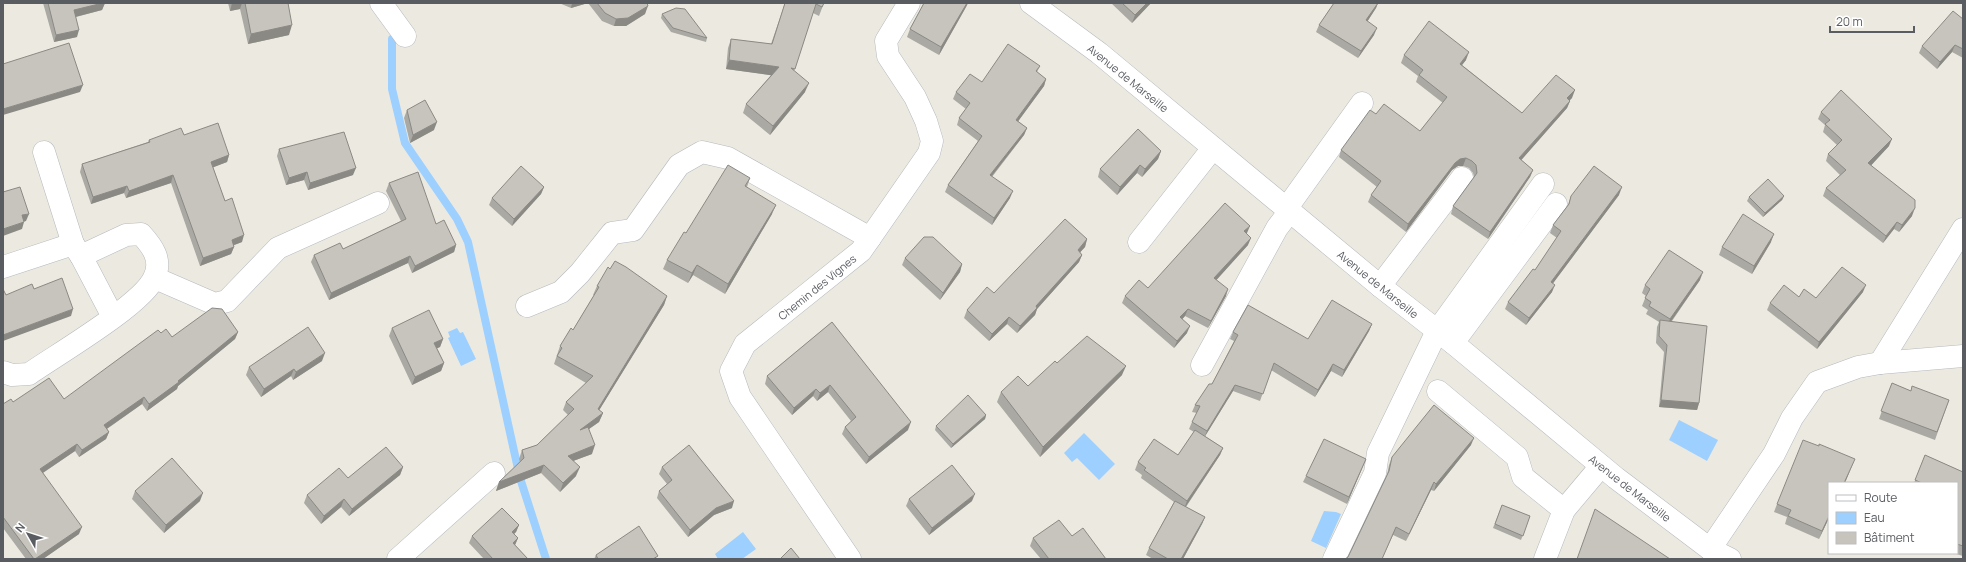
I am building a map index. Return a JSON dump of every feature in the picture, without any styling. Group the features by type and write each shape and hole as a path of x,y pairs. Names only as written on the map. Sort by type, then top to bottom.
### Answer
{"street":[{"path":"381,3 405,36"},
{"name":"Chemin des Vignes","path":"850,559 740,397 731,370 746,344 861,251 929,153 932,141 926,121 915,97 888,56 886,41 909,3"},
{"name":"Avenue de Marseille","path":"1031,3 1099,53 1380,286 1445,337 1601,466 1710,549 1730,559"},
{"path":"1202,365 1288,210 1362,103"},
{"path":"1139,242 1213,148"},
{"path":"44,152 77,250 113,317"},
{"path":"528,306 561,292 580,273 612,233 633,230 679,165 702,152 728,158 870,238"},
{"path":"1380,286 1462,178"},
{"path":"1334,559 1375,473 1378,453 1445,337 1543,184"},
{"path":"154,278 215,304 227,301 278,248 378,203"},
{"path":"1445,337 1556,204"},
{"path":"1880,363 1963,229"},
{"path":"3,267 77,250 126,235 141,234 153,247 157,262 154,278 143,293 113,317 29,374 12,375 3,372"},
{"path":"1710,549 1774,454 1792,418 1817,382 1858,367 1880,363 1963,356"},
{"path":"1438,391 1517,458 1523,477 1564,510"},
{"path":"1545,559 1564,510 1601,466"},
{"path":"398,559 494,473"}],"water":[{"path":"457,328 460,333 463,332 476,359 461,366 448,338 450,337 448,332"},
{"path":"1679,420 1718,440 1707,461 1669,440"},
{"path":"1084,433 1115,464 1099,480 1077,458 1072,462 1064,453"},
{"path":"1324,511 1341,514 1326,548 1311,541"},
{"path":"743,532 756,549 742,559 718,559 715,554"}],"building":[{"path":"48,3 103,3 74,10 79,30 56,35"},
{"path":"245,3 288,3 292,25 251,34"},
{"path":"597,3 647,3 648,6 628,18 616,19 605,13"},
{"path":"785,3 824,3 822,7 816,4 795,69 791,68 809,83 773,126 746,104 779,67 729,60 731,39 772,44"},
{"path":"924,3 967,3 941,47 910,29"},
{"path":"1122,3 1147,3 1135,15"},
{"path":"1334,3 1378,3 1366,20 1377,28 1361,51 1319,25"},
{"path":"676,8 685,9 707,38 673,28 662,14"},
{"path":"1953,11 1963,19 1963,49 1955,45 1940,62 1922,46"},
{"path":"1429,21 1469,52 1460,64 1522,113 1556,75 1575,90 1567,98 1570,101 1519,158 1533,170 1490,232 1453,206 1477,173 1476,165 1472,161 1466,158 1460,159 1455,163 1408,224 1371,195 1381,181 1341,150 1370,110 1376,114 1384,104 1420,131 1447,97 1419,75 1423,70 1404,55"},
{"path":"69,43 83,85 3,109 3,64"},
{"path":"1008,44 1040,66 1036,71 1046,79 1016,120 1027,128 990,175 1013,191 994,218 948,185 982,136 959,118 970,103 956,92 970,74 982,82"},
{"path":"1841,90 1892,139 1868,163 1915,200 1915,208 1902,225 1897,222 1886,236 1826,188 1846,170 1828,154 1842,140 1825,124 1830,120 1821,112"},
{"path":"425,100 437,122 413,135 407,110"},
{"path":"218,123 229,155 211,162 225,201 232,198 244,235 232,240 234,247 203,258 173,175 129,191 127,186 93,197 82,164 150,142 149,140 181,128 184,135"},
{"path":"1138,129 1161,151 1145,169 1140,165 1120,187 1100,169"},
{"path":"344,132 356,168 310,183 307,172 289,178 279,149"},
{"path":"728,165 750,178 745,186 776,205 728,284 697,265 692,273 667,260 684,232 686,233"},
{"path":"521,166 544,187 514,219 492,198"},
{"path":"1594,166 1622,187 1551,282 1555,285 1529,318 1508,302 1533,269 1535,270 1561,231 1553,225 1569,204 1571,196"},
{"path":"418,172 436,224 444,220 456,245 415,266 410,256 331,293 314,255 340,243 343,249 406,219 389,183"},
{"path":"1768,179 1784,196 1765,213 1749,197"},
{"path":"20,187 29,214 22,215 24,222 3,229 3,192"},
{"path":"1225,203 1250,226 1244,231 1251,238 1214,278 1228,289 1211,321 1188,309 1180,317 1190,326 1177,341 1125,296 1139,280 1148,288"},
{"path":"1743,214 1774,234 1754,266 1722,247"},
{"path":"1065,219 1087,239 1078,250 1082,255 1020,326 1009,317 992,334 967,310 987,287 994,293"},
{"path":"924,237 933,237 962,264 943,293 905,258"},
{"path":"1669,250 1703,272 1670,319 1649,306 1651,302 1645,298 1650,289 1645,285"},
{"path":"615,261 667,296 598,409 603,413 580,430 588,427 595,445 568,456 580,467 563,483 544,465 499,482 524,458 522,450 537,445 574,409 566,402 593,376 557,356 562,348 560,346 571,328 573,330 599,287 597,286 608,267 610,269"},
{"path":"1842,267 1866,285 1819,342 1770,303 1784,285 1799,297 1804,289 1816,298"},
{"path":"62,278 73,309 3,335 3,289 6,295 32,284 34,289"},
{"path":"1332,300 1372,324 1344,370 1333,364 1318,390 1274,363 1263,394 1235,385 1207,431 1192,422 1200,406 1195,405 1209,384 1212,384 1238,335 1233,332 1248,305 1308,339"},
{"path":"212,308 222,309 238,332 178,381 179,382 149,404 144,397 104,425 109,432 82,450 77,444 40,469 82,527 34,559 3,517 3,404 11,399 13,402 49,378 64,399 158,330 161,333 166,329 172,337"},
{"path":"429,310 443,339 434,343 444,363 415,377 392,328"},
{"path":"1660,320 1707,326 1699,403 1661,400 1667,345 1659,336"},
{"path":"832,322 911,422 869,457 845,427 856,417 830,385 820,393 816,389 794,408 767,376"},
{"path":"308,327 325,353 296,372 294,369 264,389 249,367"},
{"path":"1087,336 1126,366 1043,447 1001,392 1018,376 1028,386 1055,361 1057,363"},
{"path":"1892,383 1911,391 1912,386 1949,400 1937,432 1881,411"},
{"path":"968,395 986,415 953,444 936,426"},
{"path":"1434,405 1474,438 1436,484 1434,482 1409,534 1396,527 1382,559 1345,559 1348,557 1389,471 1392,457"},
{"path":"1195,430 1223,448 1187,501 1144,470 1146,468 1138,462 1154,439 1178,455"},
{"path":"1324,439 1366,459 1349,497 1306,476"},
{"path":"1803,440 1819,446 1819,444 1855,459 1844,482 1828,482 1828,518 1822,531 1788,516 1791,510 1777,504"},
{"path":"689,445 734,501 716,508 690,530 659,491 672,480 662,467"},
{"path":"386,447 403,467 352,509 344,499 324,516 307,495 339,468 348,478"},
{"path":"1925,455 1963,472 1963,546 1958,544 1958,482 1920,482 1915,480"},
{"path":"172,458 203,493 166,525 135,491"},
{"path":"952,465 975,494 932,528 909,499"},
{"path":"1175,501 1205,517 1181,559 1168,559 1149,548"},
{"path":"1502,505 1530,516 1523,536 1495,524"},
{"path":"502,508 519,525 512,532 518,538 513,543 528,559 493,559 472,536"},
{"path":"1595,509 1670,559 1577,559"},
{"path":"1059,520 1072,536 1083,528 1106,559 1049,559 1033,538"},
{"path":"639,526 658,556 653,559 598,559 596,555"},
{"path":"791,548 800,559 780,559"}],"waterway":[{"path":"392,39 392,89 405,143 457,219 468,242 520,478 546,559"}]}
